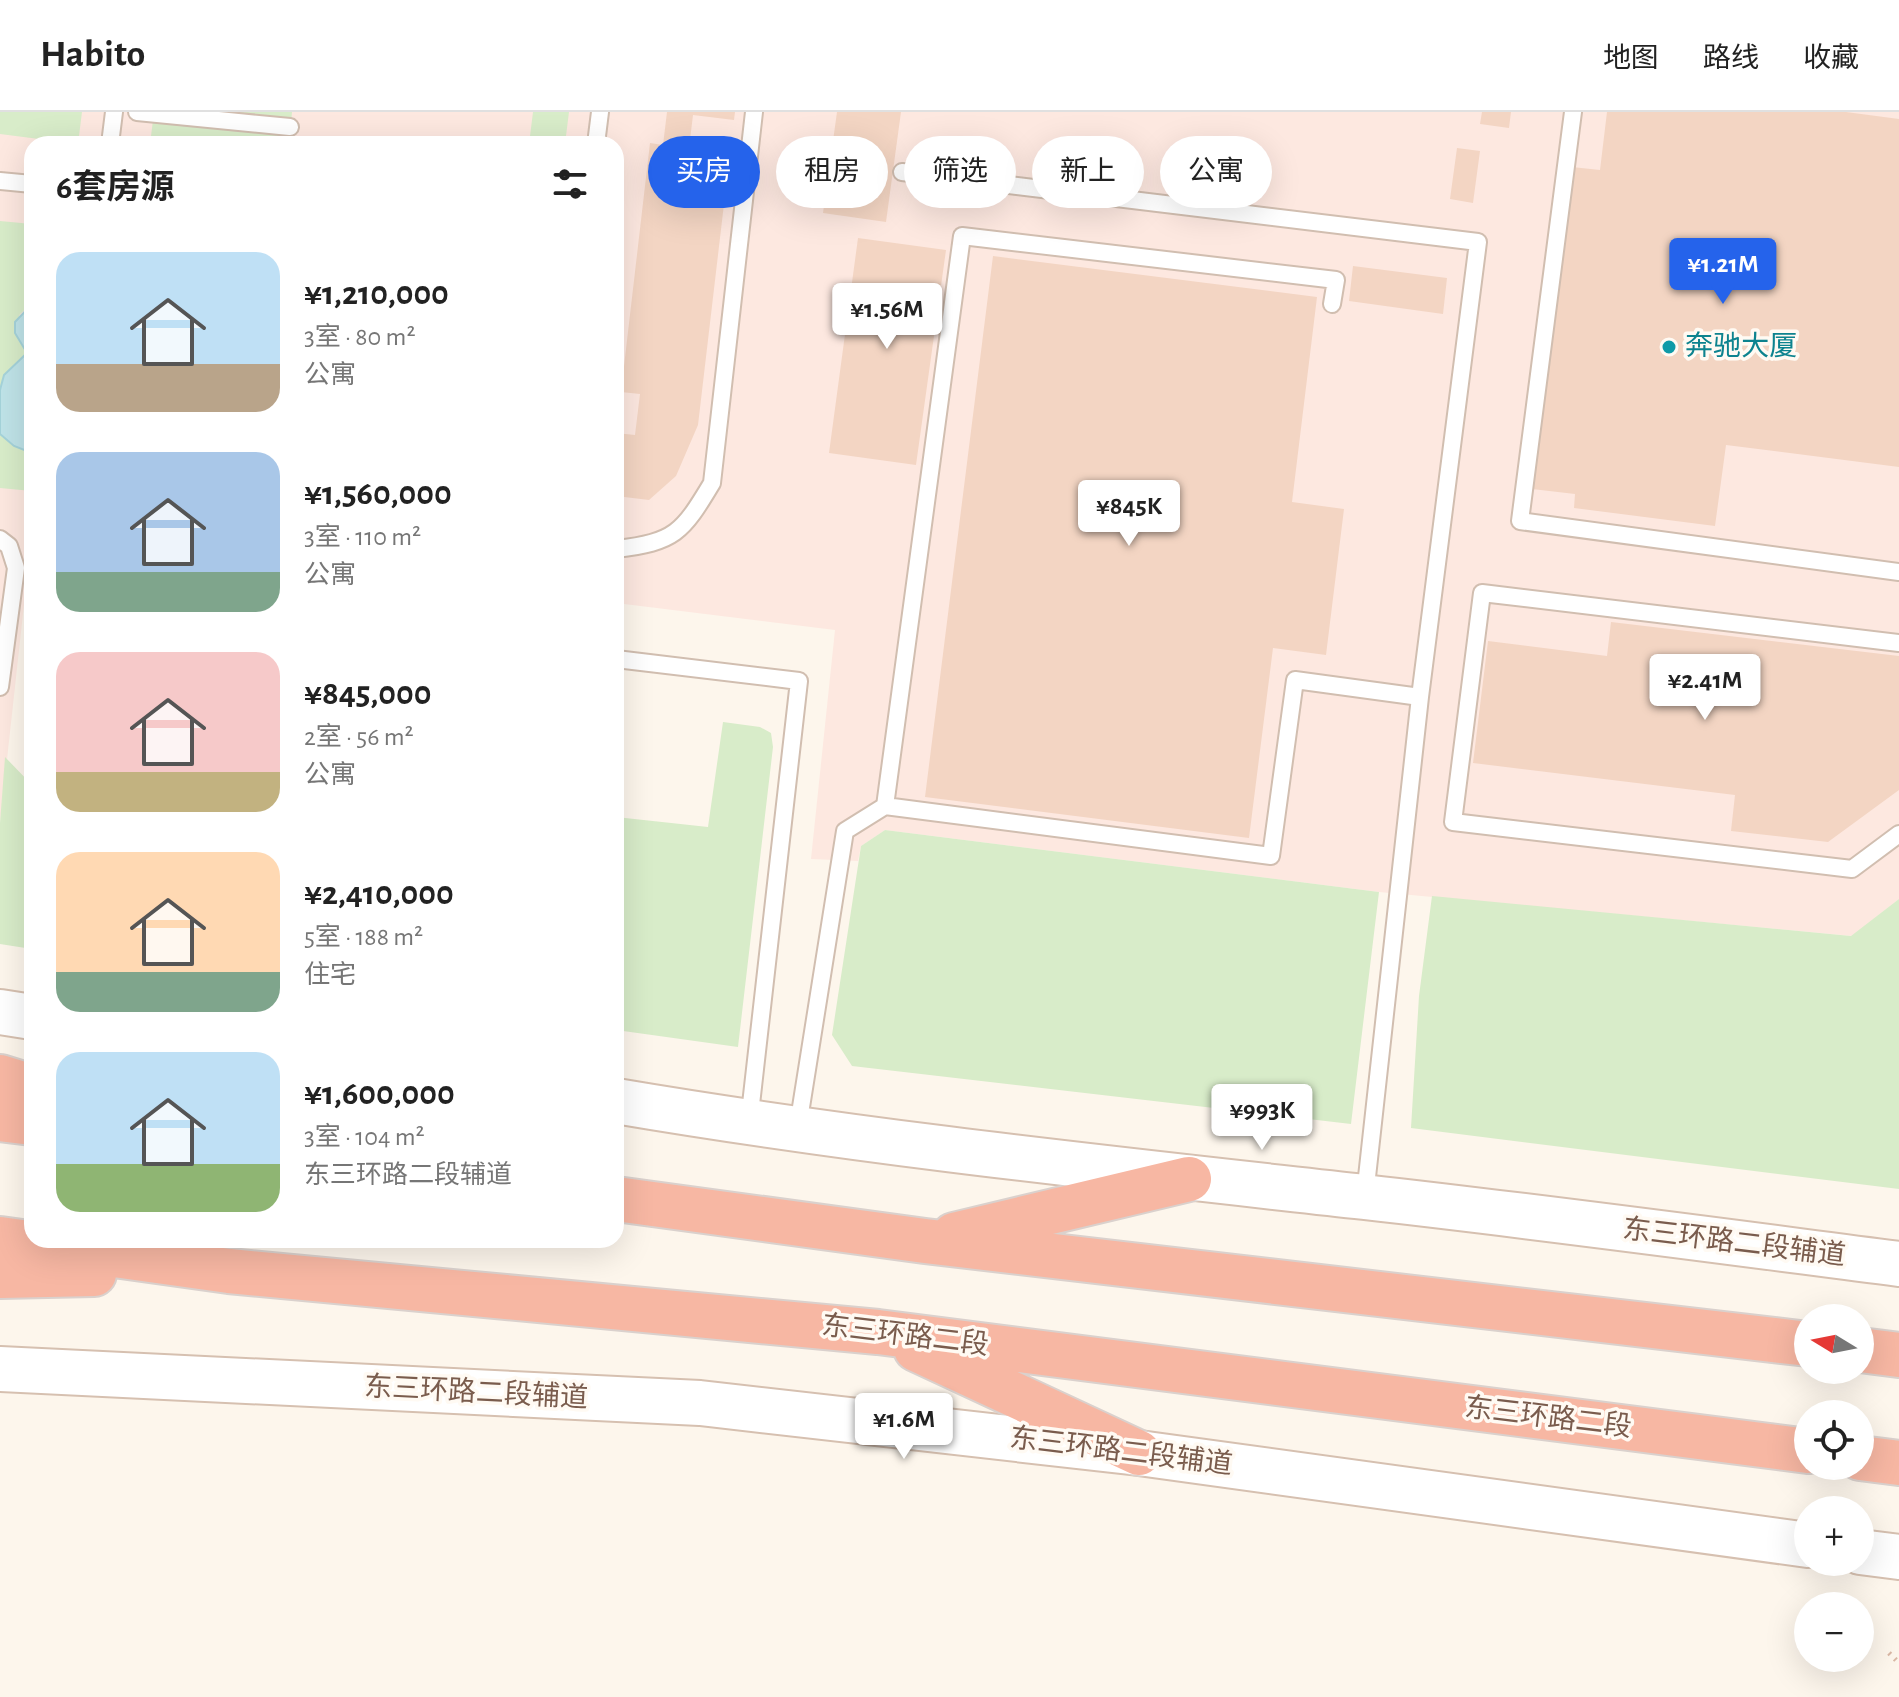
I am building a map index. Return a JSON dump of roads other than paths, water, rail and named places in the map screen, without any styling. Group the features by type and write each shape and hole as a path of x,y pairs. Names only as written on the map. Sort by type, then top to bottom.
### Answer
{"highway":[{"path":"0,1077 24,1084"},
{"path":"0,1119 24,1122"},
{"path":"925,1241 1189,1179"},
{"path":"624,1200 925,1241 1794,1342"},
{"name":"东三环路二段","path":"0,1239 24,1242"},
{"name":"东三环路二段","path":"64,1248 229,1271 878,1332 1794,1449"},
{"path":"0,1276 229,1271"},
{"path":"878,1332 1139,1453"},
{"path":"1874,1352 1899,1355"},
{"path":"1874,1460 1899,1463"}],"main road":[{"path":"0,1012 24,1016"},
{"name":"东三环路二段辅道","path":"624,1102 749,1123 1189,1179 1365,1197 1899,1264"},
{"name":"东三环路二段辅道","path":"0,1369 700,1403 1139,1453 1794,1543"},
{"path":"1874,1554 1899,1557"}],"lane":[{"path":"111,136 114,112"},
{"path":"137,112 290,127"},
{"path":"597,136 600,112"},
{"path":"624,548 656,545 689,522 712,483 754,112"},
{"path":"1573,112 1520,521 1899,572"},
{"path":"902,172 1478,242 1420,697 1365,1197"},
{"path":"0,181 24,183"},
{"path":"885,806 962,236 1336,280 1332,304"},
{"path":"0,539 9,546 16,568 0,687"},
{"path":"1899,643 1482,593 1453,822 1852,869 1899,834"},
{"path":"624,660 799,681 749,1123"},
{"path":"798,1129 845,831 885,806 1271,856 1295,680 1420,697"}],"water":[{"path":"24,312 24,348 15,333 15,322"},
{"path":"24,356 24,450 0,434 0,390 4,375"}],"place":[{"name":"奔驰大厦","path":"1669,347"}]}
